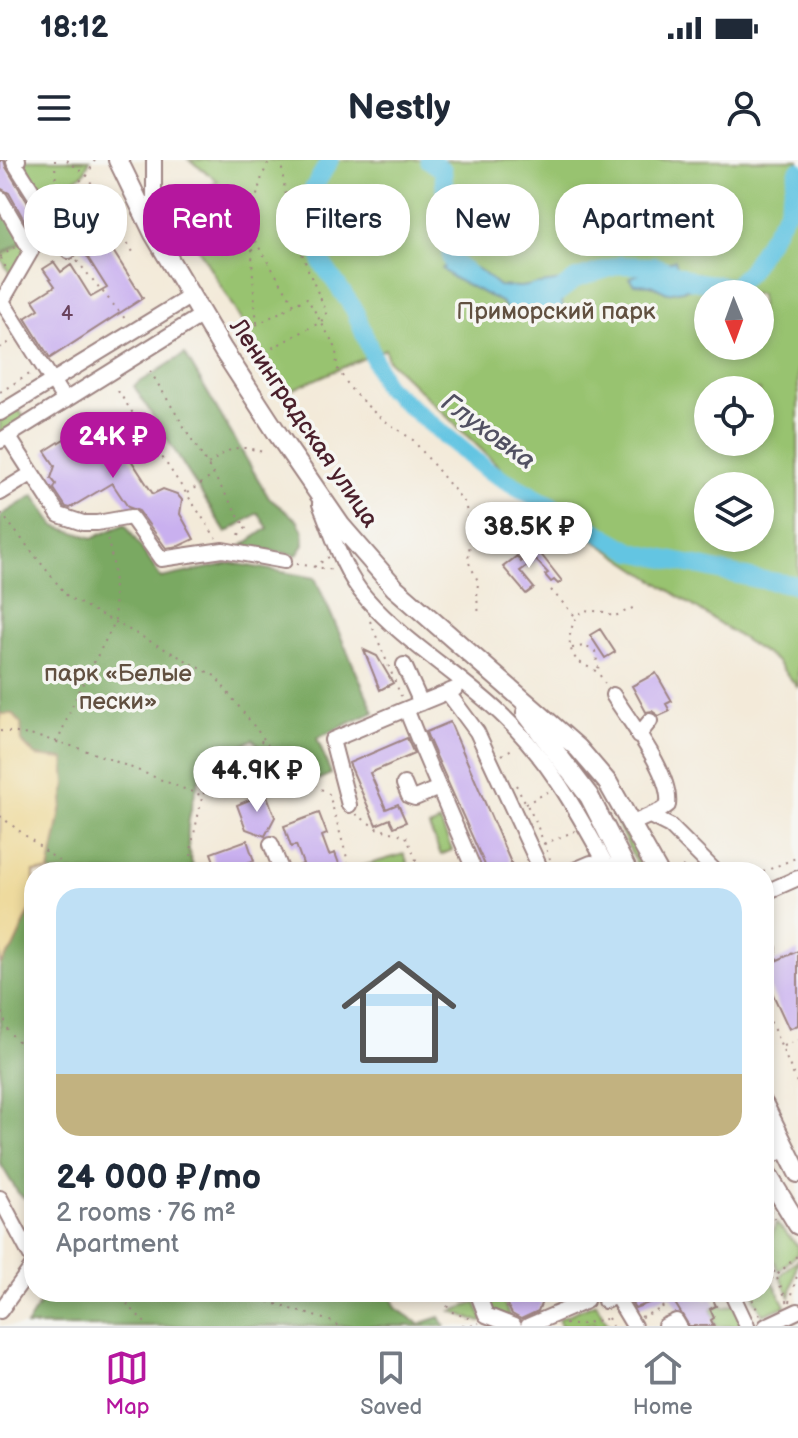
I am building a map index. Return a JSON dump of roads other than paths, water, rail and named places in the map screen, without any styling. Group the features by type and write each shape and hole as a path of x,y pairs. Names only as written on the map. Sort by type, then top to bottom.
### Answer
{"main road":[{"name":"Ленинградская улица","path":"118,160 143,211"},
{"name":"Ленинградская улица","path":"167,256 311,484 376,568 497,677 562,744 608,783 642,819 655,862"},
{"name":"Ленинградская улица","path":"562,744 621,862"},
{"path":"774,1128 798,1173"},
{"path":"774,1185 798,1225"}],"street":[{"path":"154,160 154,184"},
{"path":"15,161 28,184"},
{"path":"0,198 24,237"},
{"path":"28,256 1,301 65,401"},
{"path":"0,413 191,296"},
{"path":"202,315 4,439 59,515 83,523 104,523 124,517 133,519 161,559 223,550 284,561"},
{"path":"149,322 161,341"},
{"path":"120,339 132,359"},
{"path":"98,353 109,373"},
{"path":"73,368 86,388"},
{"path":"0,493 31,474"},
{"path":"311,484 341,557 366,598 415,644 502,714 546,763 572,801 605,862"},
{"path":"404,665 421,703"},
{"path":"349,811 332,740 448,693 463,682"},
{"path":"448,693 477,732 537,862"},
{"path":"613,695 665,781 668,805 642,819"},
{"path":"406,709 470,862"},
{"path":"638,736 650,721"},
{"path":"404,784 409,796 415,798 439,788"},
{"path":"642,819 670,826 706,862"},
{"path":"271,844 278,862"},
{"path":"774,889 798,878"},
{"path":"774,1154 784,1150"},
{"path":"0,1198 24,1244"},
{"path":"0,1311 24,1277"},
{"path":"481,1302 486,1315 501,1323"},
{"path":"528,1326 584,1302"},
{"path":"620,1302 634,1326"},
{"path":"736,1302 747,1326"},
{"path":"764,1322 798,1311"},
{"path":"665,1326 676,1321 679,1326"}],"water":[{"path":"675,259 685,276 698,273 705,280 694,280 694,288 667,293 651,285 634,284 629,278"},
{"path":"451,260 461,261 481,271 499,286 520,287 576,279 556,294 562,301 563,313 521,316 510,313 501,302 453,278 442,269"}],"waterway":[{"name":"Глуховка","path":"330,160 313,189 322,263 354,309 385,386 487,470 633,552 798,585"},
{"name":"Глуховка","path":"429,160 443,170 451,260 469,274"},
{"name":"Глуховка","path":"533,294 556,294 576,279 620,265 656,266 693,281 733,287 748,273 787,211 798,171"}],"park label":[{"name":"Приморский парк","path":"556,311"},
{"name":"парк «Белые пески»","path":"118,687"}]}
